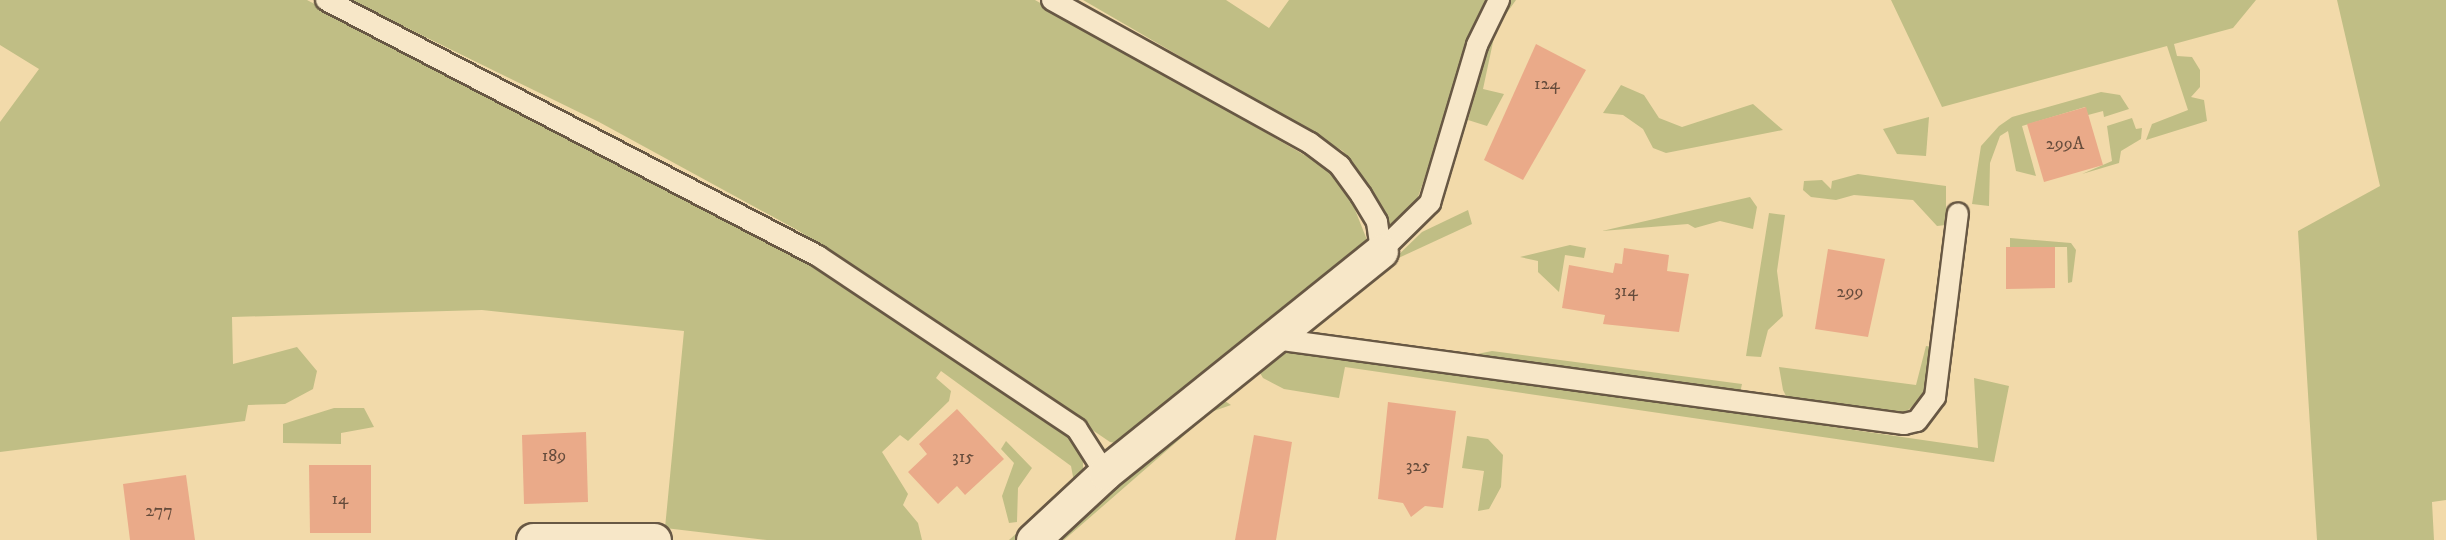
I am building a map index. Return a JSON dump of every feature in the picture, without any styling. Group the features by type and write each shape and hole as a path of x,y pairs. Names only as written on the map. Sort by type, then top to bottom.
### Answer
{"street":[{"path":"1033,540 1105,473 1382,251"},
{"path":"532,540 654,540"}],"lane":[{"path":"326,0 818,256 1077,429 1105,473"},
{"path":"1052,0 1310,143 1340,166 1361,195 1377,222 1382,251"},
{"path":"1382,251 1430,203 1477,45 1499,0"},
{"path":"1275,339 1904,424 1917,421 1935,397 1958,213"}],"shaded area":[{"path":"0,0 307,0 820,269 1049,421 1074,441 1083,455 1083,474 1018,540 1009,540 1074,482 1071,466 941,371 936,378 951,391 949,401 908,441 900,435 882,452 908,494 903,505 918,523 922,540 767,540 665,528 684,331 482,310 232,317 233,364 297,347 317,371 313,389 285,404 248,405 245,421 0,452 0,122 39,69 0,45"},
{"path":"350,0 1035,0 1327,168 1350,197 1367,240 1363,253 1120,444 1110,442 799,231 599,122"},
{"path":"1083,0 1226,0 1269,28 1289,0 1486,0 1418,197 1397,226 1388,227 1383,210 1343,151"},
{"path":"1508,0 1516,0 1496,28 1483,89 1504,94 1487,126 1468,120 1490,34"},
{"path":"1891,0 2256,0 2233,28 2174,44 2177,56 2192,57 2200,70 2200,87 2191,97 2204,100 2207,121 2146,140 2152,124 2188,110 2167,46 1942,107"},
{"path":"2337,0 2446,0 2446,500 2432,502 2434,540 2317,540 2298,231 2380,186"},
{"path":"1621,85 1644,95 1659,118 1682,127 1753,104 1783,130 1666,153 1653,148 1643,129 1623,115 1603,113"},
{"path":"2101,92 2120,95 2129,109 2104,117 2103,111 2088,115 2085,107 2022,126 2036,176 2016,171 2008,131 2000,136 1990,163 1989,206 1972,204 1981,146 1999,126 2012,117"},
{"path":"1929,117 1926,156 1897,154 1883,129"},
{"path":"2132,118 2136,129 2142,128 2141,139 2121,151 2119,163 2082,174 2112,161 2107,126"},
{"path":"1858,174 1946,186 1946,225 1937,226 1913,200 1854,195 1836,200 1811,197 1803,190 1804,181 1822,180 1831,189 1832,181"},
{"path":"1750,197 1757,207 1753,229 1720,221 1695,228 1688,224 1602,231"},
{"path":"1468,210 1472,224 1392,261 1422,232"},
{"path":"1769,213 1785,215 1777,271 1783,316 1768,330 1761,357 1746,356"},
{"path":"2010,238 2071,243 2076,250 2072,282 2068,283 2067,247 2010,247"},
{"path":"1570,245 1586,248 1584,258 1565,255 1559,292 1538,272 1538,261 1520,257"},
{"path":"1926,346 1933,347 1924,395 1904,414 1787,398 1783,390 1779,367 1916,385"},
{"path":"1297,349 1978,448 1974,378 2009,386 1994,462 1345,367 1339,398 1284,389 1263,378 1257,368 1275,350"},
{"path":"1492,351 1742,384 1740,393 1467,356"},
{"path":"1222,399 1231,405 1211,412 1064,540 1048,540"},
{"path":"334,408 364,408 374,427 341,433 341,444 283,443 283,424"},
{"path":"1467,436 1488,439 1503,455 1501,487 1489,509 1478,511 1484,471 1462,468"},
{"path":"1006,441 1032,468 1018,488 1017,522 1009,523 1002,496 1014,463 1001,449"}],"building":[{"path":"1536,44 1586,70 1523,180 1484,160"},
{"path":"2086,107 2103,165 2044,182 2027,124"},
{"path":"2006,247 2055,247 2055,288 2006,289"},
{"path":"1624,248 1669,255 1667,271 1689,274 1679,332 1603,324 1605,315 1562,308 1569,265 1613,273 1615,263 1622,264"},
{"path":"1828,249 1885,259 1868,337 1815,329"},
{"path":"1388,402 1456,411 1443,508 1425,506 1411,517 1403,503 1378,499"},
{"path":"957,409 1004,459 965,495 957,486 938,504 908,472 927,454 919,444"},
{"path":"586,432 588,502 524,504 522,435"},
{"path":"1254,435 1292,442 1276,540 1235,540"},
{"path":"309,465 371,465 371,533 310,533"},
{"path":"186,475 195,540 130,540 123,484"}]}
